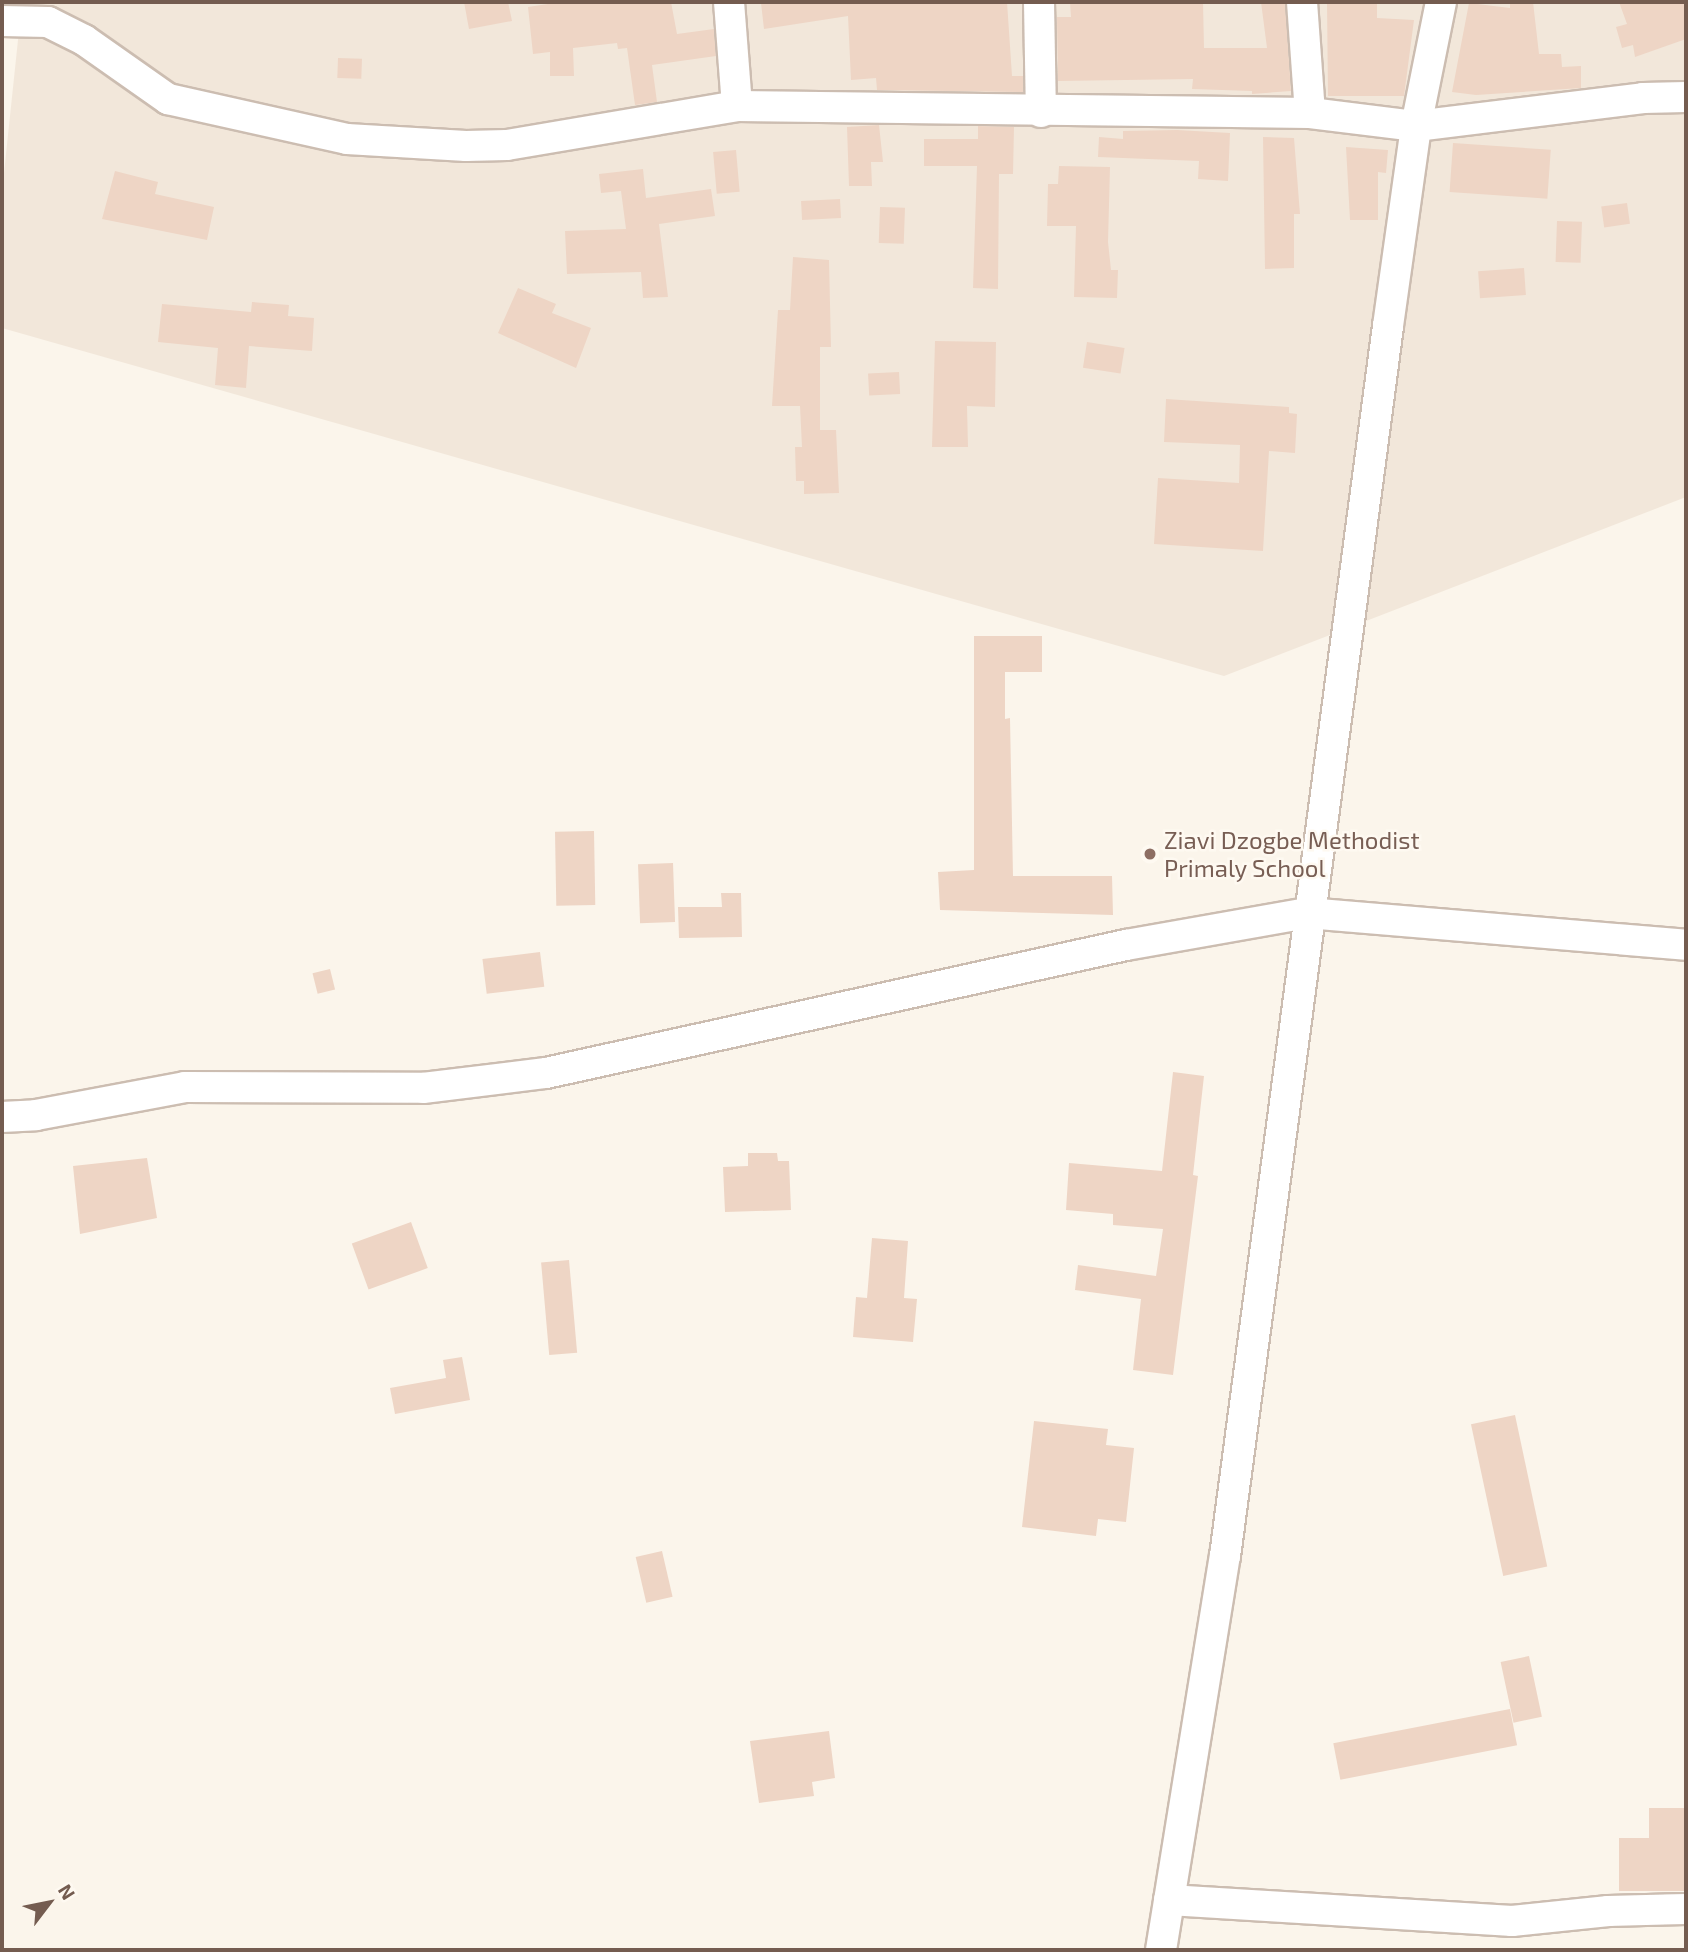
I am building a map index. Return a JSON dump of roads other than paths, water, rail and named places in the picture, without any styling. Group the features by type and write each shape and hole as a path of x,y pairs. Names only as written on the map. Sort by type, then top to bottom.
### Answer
{"street":[{"path":"729,2 737,106"},
{"path":"1039,2 1041,112"},
{"path":"1302,2 1310,113"},
{"path":"1160,1950 1227,1543 1307,913 1320,850 1416,126 1441,2"},
{"path":"2,21 48,22 84,40 168,99 347,139 508,145 737,106 1041,112 1310,113 1416,126 1643,98 1686,97"},
{"path":"2,1117 36,1115 185,1087 423,1088 546,1073 1126,946 1307,913 1686,945"},
{"path":"1169,1900 1512,1920 1632,1909 1686,1909"}],"place":[{"name":"Ziavi Dzogbe Methodist Primaly School","path":"1150,854"}]}
